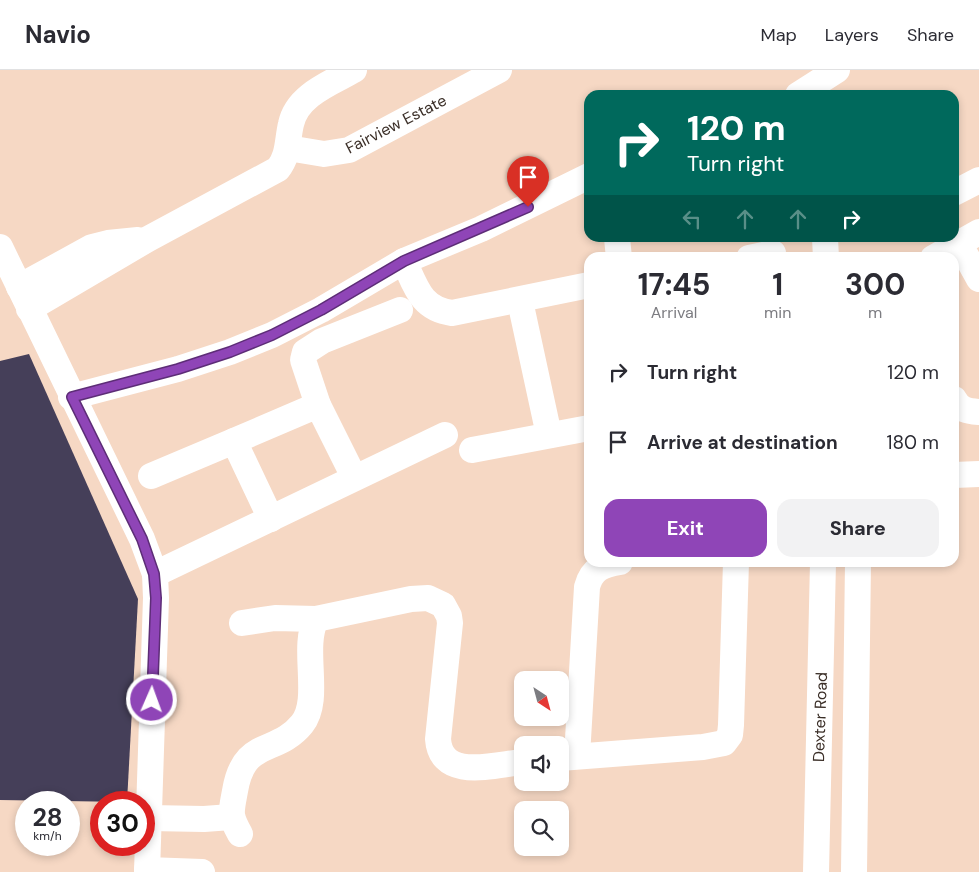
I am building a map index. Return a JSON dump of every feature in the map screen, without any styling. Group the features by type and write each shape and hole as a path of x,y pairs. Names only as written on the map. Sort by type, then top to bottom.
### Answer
{"street":[{"path":"24,298 148,238 268,176 284,161 288,148 291,124 300,104 309,96 354,70"},
{"name":"Fairview Estate","path":"288,148 324,154 349,150 499,70"},
{"path":"810,90 831,81"},
{"path":"72,397 141,381 230,352 272,335 321,310 404,261 497,222 584,178"},
{"path":"959,190 979,180"},
{"path":"943,252 969,237 979,279"},
{"path":"0,247 142,539 154,574 156,598 150,791"},
{"path":"404,261 423,299 436,310 452,313 584,287"},
{"path":"520,301 549,435"},
{"path":"354,478 318,405 303,360 305,352 322,341 400,310"},
{"path":"151,476 318,405"},
{"path":"959,407 966,411 979,412"},
{"path":"472,450 584,429"},
{"path":"154,574 445,435"},
{"path":"234,441 270,519"},
{"path":"959,475 979,474"},
{"path":"603,567 596,569 587,587 569,757 703,747 724,743 730,735 732,725 736,567"},
{"name":"Dexter Road","path":"816,872 823,567"},
{"path":"854,872 858,567"},
{"path":"242,623 275,618 316,619 411,599 437,601 445,609 450,623 438,739 440,753 448,763 464,766 514,763"},
{"path":"155,818 204,819 235,826 239,773 244,760 289,734 302,724 307,716 310,701 309,642 316,619"},
{"path":"148,856 147,871 202,872"}],"building":[{"path":"29,354 138,599 128,791 90,791 90,801 80,801 80,791 15,791 15,800 0,800 0,361"}],"route":[{"path":"152,700 156,583 151,562 142,539 72,397 141,381 230,352 272,335 321,310 404,261 528,207"}]}
